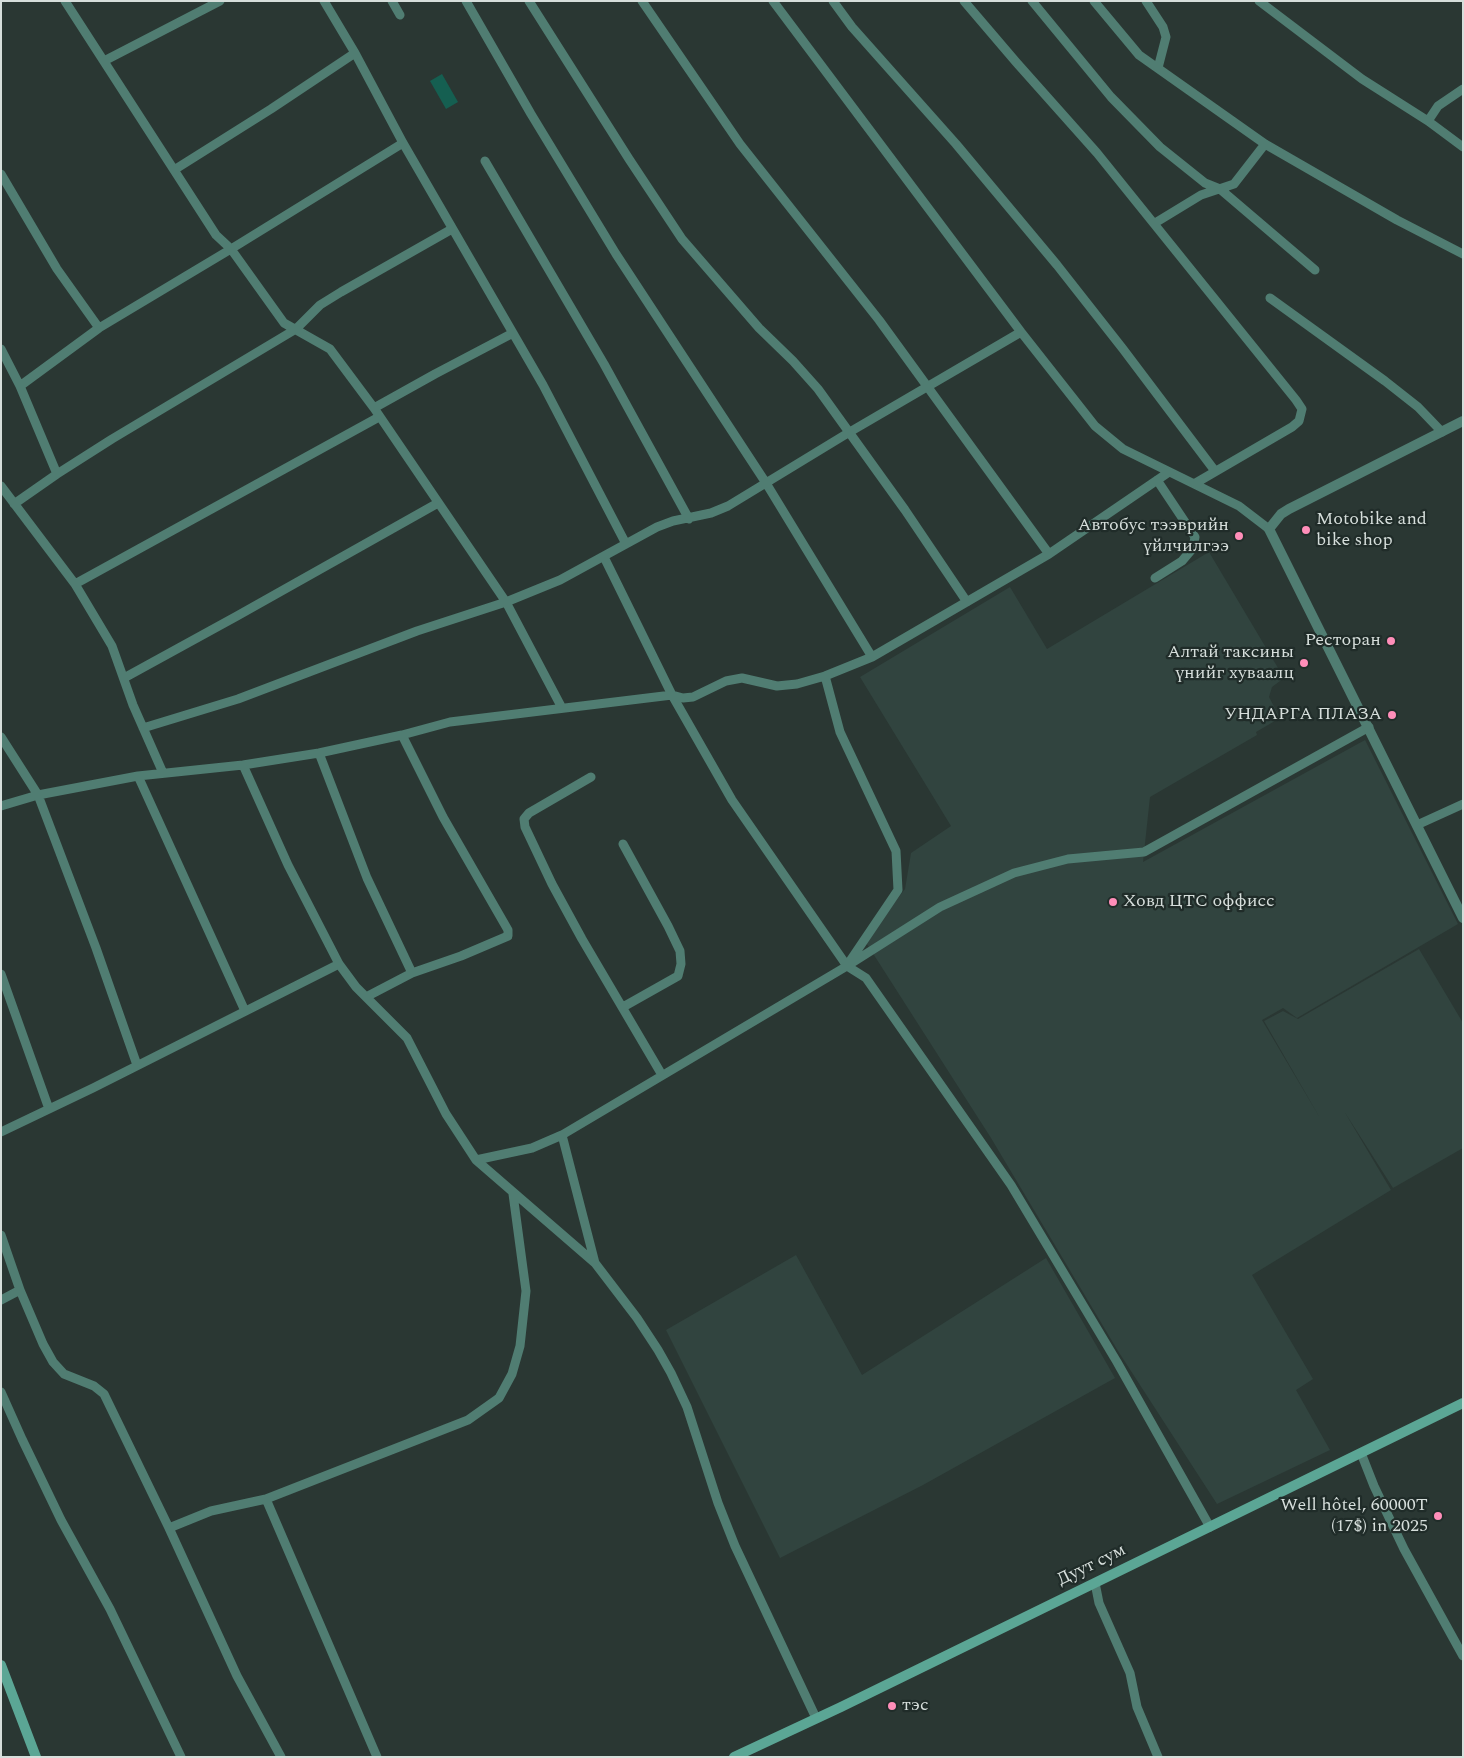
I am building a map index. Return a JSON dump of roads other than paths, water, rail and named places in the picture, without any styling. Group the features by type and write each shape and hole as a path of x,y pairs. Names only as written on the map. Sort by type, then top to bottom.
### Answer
{"main road":[{"name":"Дуут сум","path":"734,1757 1463,1403"},
{"path":"1,1665 36,1757"}],"street":[{"path":"65,1 216,236 231,249 284,323 330,349 374,408 506,602 562,708"},
{"path":"104,61 220,1"},
{"path":"324,1 452,229 543,385 626,544"},
{"path":"392,1 400,15"},
{"path":"466,1 531,114 616,254 766,484 872,657"},
{"path":"529,1 682,239 759,328 818,389 905,510 967,602"},
{"path":"642,1 740,144 834,262 928,386 1049,554"},
{"path":"773,1 1021,332 1099,430 1123,449 1239,506 1269,529 1463,918"},
{"path":"834,1 852,27 956,144 1057,265 1215,471"},
{"path":"964,1 1097,152 1302,409 1298,421 1292,427 1194,484"},
{"path":"1032,1 1111,97 1160,148 1204,183 1220,189 1316,270"},
{"path":"1094,1 1139,55 1265,144 1380,211 1463,254"},
{"path":"1146,1 1163,27 1166,37 1158,68"},
{"path":"1259,1 1362,79 1428,120 1463,147"},
{"path":"174,170 272,109 354,53"},
{"path":"1428,120 1438,106 1463,89"},
{"path":"20,386 99,328 403,143"},
{"path":"1155,223 1200,195 1234,184 1265,144"},
{"path":"485,161 604,364 689,518"},
{"path":"1,174 56,269 99,328"},
{"path":"14,504 57,474 296,329 320,305 334,296 452,229"},
{"path":"1270,298 1385,381 1418,407 1442,432"},
{"path":"143,728 238,699 418,631 506,602 560,580 657,527 673,521 711,513 728,506 848,432 1021,332"},
{"path":"374,408 513,333"},
{"path":"1,349 20,386 57,474"},
{"path":"74,584 379,417"},
{"path":"1269,529 1281,514 1289,509 1463,422"},
{"path":"1,806 38,795 138,776 243,765 319,753 402,735 450,722 672,695 683,698 693,697 726,681 742,678 777,686 797,684 825,676 872,657 1049,554 1169,472"},
{"path":"1155,578 1182,561 1194,548 1195,537 1158,480"},
{"path":"1,486 74,584 112,646 143,728 163,773"},
{"path":"124,678 255,607 438,503"},
{"path":"604,557 672,695 732,800 847,966 866,978 1011,1185 1117,1362 1210,1527"},
{"path":"825,676 840,732 896,851 898,890 847,966"},
{"path":"476,1160 532,1148 562,1135 847,966 940,907 1014,873 1068,859 1144,852 1369,727"},
{"path":"366,997 412,972 461,956 508,936 508,930 443,817 402,735"},
{"path":"1,737 38,795 138,1065"},
{"path":"319,753 367,878 412,972"},
{"path":"243,765 288,865 339,964 356,987 407,1038 446,1114 476,1160 595,1263 648,1334 679,1389 696,1429 725,1522 816,1718"},
{"path":"138,776 245,1011"},
{"path":"591,777 529,813 524,819 525,827 552,884 582,939 662,1075"},
{"path":"1417,825 1463,804"},
{"path":"623,844 668,926 680,951 681,964 678,976 623,1007"},
{"path":"1,1132 339,964"},
{"path":"1,974 49,1109"},
{"path":"562,1135 595,1263"},
{"path":"169,1528 211,1511 266,1499 468,1420 499,1398 512,1374 520,1346 526,1291 513,1194"},
{"path":"1,1235 20,1290 43,1344 53,1362 64,1374 94,1386 104,1394 169,1528 237,1676 282,1757"},
{"path":"1,1300 20,1290"},
{"path":"1,1392 57,1511 110,1609 181,1757"},
{"path":"1361,1453 1374,1486 1404,1549 1462,1652"},
{"path":"266,1499 376,1757"},
{"path":"1095,1583 1099,1603 1130,1673 1137,1707 1158,1757"}],"place":[{"name":"Motobike and bike shop","path":"1306,530"},
{"name":"Автобус тээврийн үйлчилгээ","path":"1239,536"},
{"name":"Ресторан","path":"1391,641"},
{"name":"Алтай таксины үнийг хуваалц","path":"1304,663"},
{"name":"УНДАРГА ПЛАЗА","path":"1392,715"},
{"name":"Ховд ЦТС оффисс","path":"1113,902"},
{"name":"Well hôtel, 60000T (17$) in 2025","path":"1438,1516"},
{"name":"тэс","path":"892,1706"}]}
